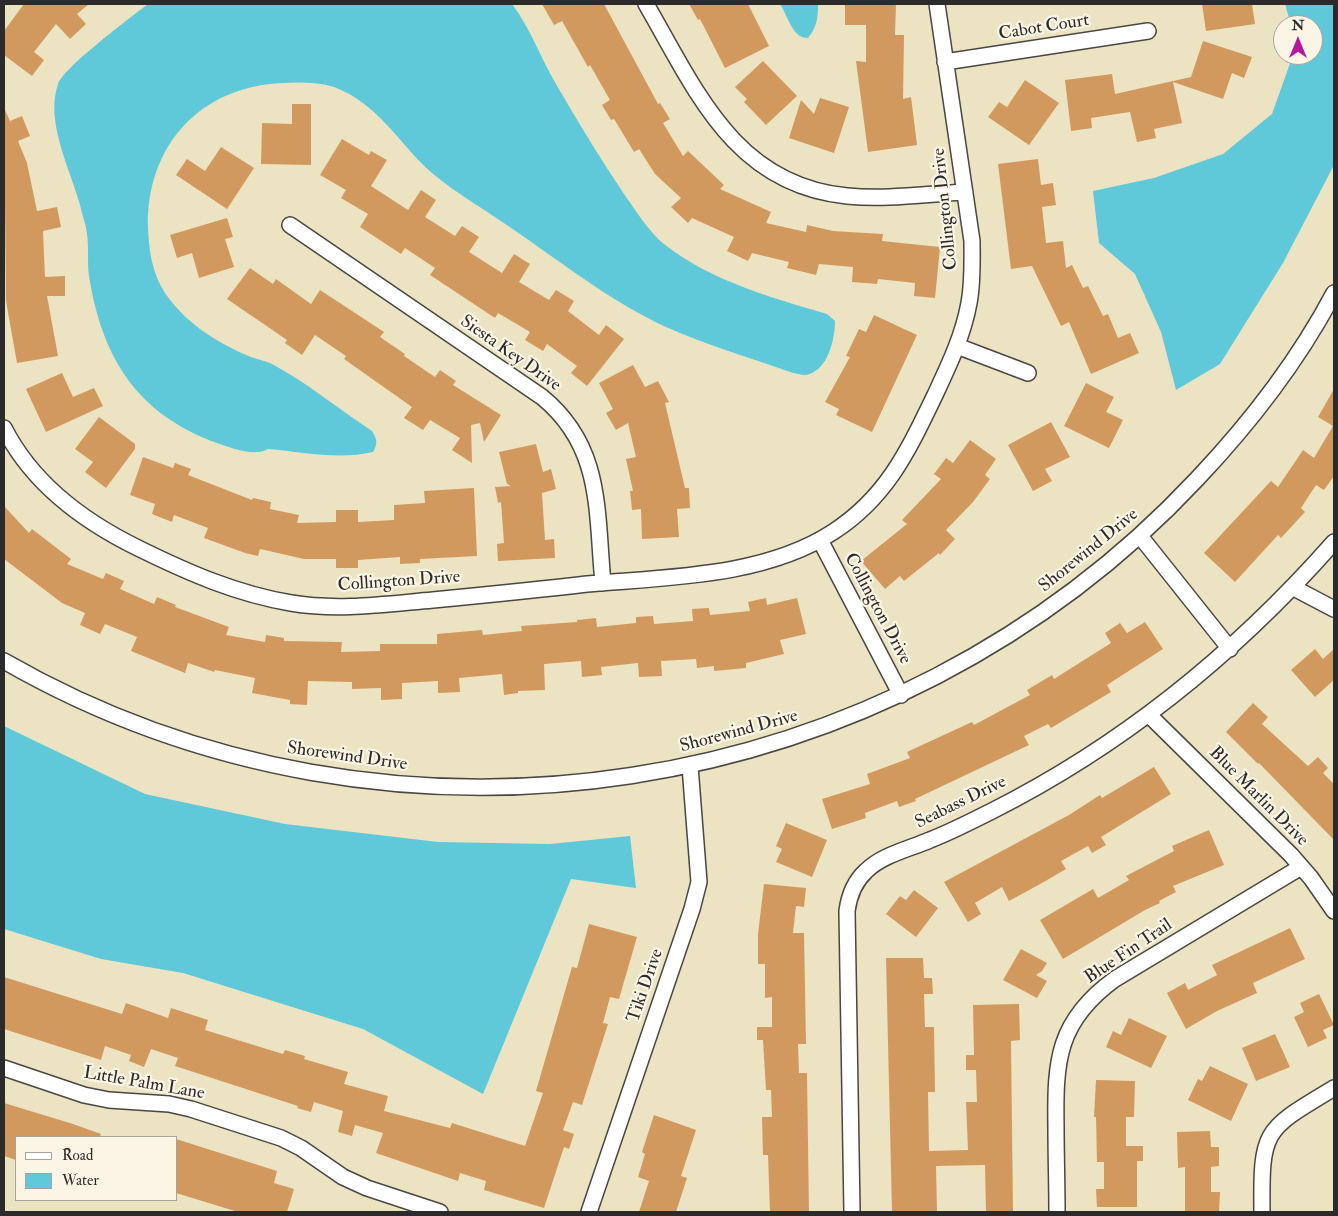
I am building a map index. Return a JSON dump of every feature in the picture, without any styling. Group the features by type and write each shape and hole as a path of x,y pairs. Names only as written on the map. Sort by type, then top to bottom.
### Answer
{"street":[{"path":"646,4 711,115 728,137 769,170 807,188 847,196 877,197 965,192"},
{"name":"Collington Drive","path":"4,428 30,468 54,495 82,518 113,536 184,570 252,595 294,603 366,606 603,583 749,566 785,555 820,540 855,516 876,497 894,474 909,450 957,346 970,301 973,271 972,241 937,4"},
{"name":"Cabot Court","path":"945,62 1148,31"},
{"name":"Siesta Key Drive","path":"290,225 534,391 562,416 579,439 592,476 603,583"},
{"name":"Shorewind Drive","path":"4,662 80,701 137,724 213,749 316,773 412,785 500,788 562,785 638,776 690,766 800,736 901,695 995,644 1046,610 1108,564 1140,536 1215,460 1260,405 1296,355 1334,293"},
{"path":"957,346 1028,373"},
{"path":"1140,536 1230,649"},
{"name":"Collington Drive","path":"820,540 901,695"},
{"name":"Seabass Drive","path":"852,1212 847,911 849,900 859,879 881,861 983,815 1050,780 1149,714 1230,649 1294,588 1334,542"},
{"path":"1294,588 1334,609"},
{"name":"Blue Marlin Drive","path":"1149,714 1301,867 1334,911"},
{"name":"Tiki Drive","path":"589,1212 692,909 699,882 690,766"},
{"name":"Blue Fin Trail","path":"1057,1212 1055,1078 1060,1051 1079,1013 1094,996 1116,978 1301,867"},
{"name":"Little Palm Lane","path":"4,1068 84,1095 109,1100 169,1104 263,1132 301,1148 343,1176 367,1188 440,1212"},
{"path":"1262,1212 1263,1156 1271,1134 1286,1117 1334,1088"}],"water":[{"path":"148,4 512,4 525,23 550,74 590,141 626,197 653,234 682,257 721,278 763,294 827,314 835,321 832,345 825,361 814,372 806,375 790,372 696,340 646,317 589,282 442,181 364,103 350,94 322,84 283,83 254,87 227,95 204,108 184,125 168,146 157,171 150,198 148,228 152,262 157,278 165,293 191,322 222,343 285,371 372,431 376,439 376,446 373,452 347,455 320,455 268,449 250,452 217,443 189,431 165,416 145,399 128,379 114,357 103,333 89,276 86,227 60,145 55,114 58,84 63,76 98,43"},
{"path":"780,4 818,4 816,22 808,38 803,37 794,30"},
{"path":"1285,4 1334,4 1334,165 1283,263 1220,364 1176,390 1161,332 1135,274 1099,243 1093,191 1154,178 1223,154 1272,114 1289,65 1323,65 1323,15 1288,15"},
{"path":"4,726 145,794 285,824 438,842 550,844 630,836 636,888 571,879 483,1094 363,1029 183,973 101,959 4,929"}],"building":[{"path":"24,4 89,4 77,14 86,24 70,39 56,24 34,52 44,60 32,76 4,55 4,31"},
{"path":"542,4 604,4 658,104 660,103 670,119 663,123 683,156 688,151 724,185 720,189 771,212 766,223 806,232 807,225 833,231 883,234 882,241 940,247 935,298 914,296 915,283 878,279 877,284 852,282 853,267 819,264 816,275 787,268 789,262 752,253 748,261 727,251 734,237 692,218 688,223 671,207 681,198 655,174 639,149 634,152 614,119 611,120 602,105 610,100 590,65 588,67 562,21 554,25"},
{"path":"689,4 748,4 769,46 725,68 700,19 698,20"},
{"path":"896,4 895,35 904,35 903,99 911,97 917,145 868,152 856,61 866,62 866,25 845,25 845,5"},
{"path":"1202,4 1252,4 1255,24 1206,31"},
{"path":"1203,41 1252,57 1244,78 1232,73 1223,99 1173,82 1182,123 1154,129 1156,138 1137,142 1130,112 1091,118 1092,128 1071,131 1065,80 1112,74 1115,94 1191,77"},
{"path":"763,61 797,96 766,125 744,102 747,99 735,87"},
{"path":"1025,80 1059,103 1029,145 988,117 999,102 1007,107"},
{"path":"820,98 849,107 834,153 789,138 801,100 814,114"},
{"path":"292,104 311,104 311,165 261,164 262,123 292,124"},
{"path":"4,108 10,121 22,116 30,136 18,141 27,163 37,211 57,207 61,227 43,231 45,277 65,276 65,296 47,296 58,356 17,363 6,301"},
{"path":"342,139 369,155 371,151 387,160 371,186 408,210 421,190 436,200 425,217 455,236 462,226 479,237 469,252 502,273 514,254 530,264 519,282 549,300 556,290 574,301 568,311 599,335 606,325 624,339 587,386 571,373 577,366 547,344 543,351 525,340 530,332 498,313 495,318 430,275 435,268 405,248 401,254 360,227 368,214 341,198 346,190 320,175"},
{"path":"221,147 254,168 227,209 176,175 187,159 205,171"},
{"path":"1038,159 1041,185 1053,183 1056,205 1042,207 1046,243 1063,241 1066,268 1072,265 1083,288 1088,286 1103,316 1108,314 1118,338 1130,333 1139,353 1091,374 1069,322 1061,326 1032,266 1011,269 998,164"},
{"path":"227,218 233,237 225,239 234,267 199,278 192,253 177,258 170,235"},
{"path":"250,268 273,284 276,279 311,304 320,290 384,332 380,337 405,354 404,356 435,377 440,370 456,381 453,385 501,415 484,442 480,423 471,425 472,463 452,450 460,438 430,420 423,430 404,418 412,407 344,359 346,356 315,335 302,355 285,343 287,340 227,299"},
{"path":"874,315 917,335 872,432 836,415 839,409 825,402 850,357 846,356 859,329 866,332"},
{"path":"633,365 645,387 658,381 669,402 665,403 685,488 689,488 690,508 677,509 679,537 642,539 641,509 632,510 630,491 633,491 626,459 636,457 628,423 616,430 606,413 613,409 599,383"},
{"path":"62,373 73,397 94,388 103,406 46,432 26,389"},
{"path":"1086,383 1114,397 1106,412 1123,420 1109,448 1064,426"},
{"path":"1334,389 1334,476 1324,490 1316,485 1301,508 1305,512 1281,538 1278,535 1235,582 1204,553 1271,481 1278,487 1303,450 1314,458 1333,426 1318,417"},
{"path":"99,417 135,444 135,449 106,488 85,472 93,462 75,449"},
{"path":"1051,422 1070,457 1045,469 1052,481 1033,491 1008,445"},
{"path":"970,440 996,459 985,475 990,479 973,502 946,530 955,539 940,555 939,553 904,581 900,576 885,589 861,561 907,524 902,520 941,479 934,474 946,458 953,463"},
{"path":"536,444 543,472 551,469 556,489 542,493 545,540 554,539 555,558 498,561 497,544 504,543 501,502 498,503 495,487 511,486 507,484 499,452"},
{"path":"143,457 173,468 175,463 191,469 188,475 252,500 253,498 271,502 270,509 299,515 297,523 336,522 336,510 358,510 358,522 394,520 394,505 425,503 424,491 474,488 477,556 420,559 420,563 400,564 400,557 358,560 358,568 336,568 336,559 304,559 260,549 258,556 245,553 204,538 208,528 174,515 172,522 152,514 155,504 130,495"},
{"path":"4,506 29,533 32,529 71,559 67,564 103,579 106,573 124,581 120,589 154,604 157,597 176,605 175,607 229,627 226,635 265,642 266,635 284,638 284,641 342,642 341,652 380,651 380,644 437,644 437,634 482,630 483,635 522,631 521,626 577,622 577,620 596,618 597,627 636,623 636,617 653,616 654,624 693,621 692,609 709,608 710,615 750,611 748,602 766,598 767,605 797,598 806,634 780,640 784,654 746,663 746,668 714,671 714,666 697,668 696,659 661,661 662,676 639,677 638,663 601,667 602,675 582,677 581,661 544,664 545,690 518,691 518,693 504,695 502,674 459,678 460,692 438,693 438,681 402,683 402,699 381,700 381,688 352,689 352,682 308,681 307,705 290,704 290,700 252,693 255,678 215,670 214,672 188,663 185,673 131,651 137,637 105,624 100,634 80,625 85,613 62,603 4,559"},
{"path":"1145,622 1163,649 1107,685 1111,692 1051,728 1048,724 1024,736 1029,745 915,799 916,801 899,807 897,801 865,813 866,818 832,829 822,799 870,784 867,774 910,758 907,752 972,722 974,725 1030,695 1027,690 1052,675 1054,679 1111,643 1105,633 1120,623 1127,633"},
{"path":"1315,649 1323,659 1334,649 1334,680 1315,697 1291,670"},
{"path":"1253,703 1268,717 1262,724 1308,766 1318,757 1328,768 1323,773 1334,784 1334,840 1226,732"},
{"path":"1154,767 1171,794 1101,837 1106,845 1092,853 1088,846 1061,861 1066,869 1042,883 1009,901 1002,887 975,903 981,914 968,922 944,882 1069,815 1100,795 1102,798"},
{"path":"786,823 827,840 812,877 776,862 782,849 776,846"},
{"path":"1209,830 1224,865 1173,886 1176,892 1159,901 1160,903 1063,959 1040,920 1093,889 1098,898 1129,880 1126,876 1174,851 1172,846"},
{"path":"764,884 806,888 804,907 796,906 793,933 804,933 806,1044 798,1044 799,1073 807,1073 809,1212 770,1212 768,1155 763,1155 762,1117 772,1117 771,1090 766,1090 763,1040 757,1040 757,1027 772,1027 772,997 765,998 765,964 758,964 758,934"},
{"path":"914,890 938,908 916,937 886,914 900,896 906,900"},
{"path":"589,924 637,937 619,999 610,997 603,1023 608,1024 582,1105 573,1102 563,1130 574,1134 569,1149 564,1147 544,1208 484,1190 486,1181 460,1173 458,1181 376,1153 383,1133 355,1125 352,1136 338,1132 343,1111 314,1102 311,1112 297,1108 298,1106 175,1066 178,1058 151,1049 144,1067 129,1061 131,1055 105,1046 101,1060 4,1029 4,977 122,1014 126,1003 168,1018 171,1008 208,1020 205,1030 283,1054 285,1050 305,1056 304,1059 348,1072 344,1084 388,1096 384,1111 450,1128 452,1123 525,1146 543,1093 536,1091 572,967 577,968"},
{"path":"1290,928 1305,959 1253,983 1257,993 1217,1011 1186,1029 1167,993 1185,983 1188,990 1217,975 1212,965"},
{"path":"1021,949 1047,963 1042,971 1036,975 1047,981 1037,998 1003,980"},
{"path":"886,958 923,958 924,978 932,978 933,994 924,994 925,1027 934,1027 935,1092 928,1092 929,1151 968,1150 966,1102 977,1102 976,1070 966,1070 966,1055 974,1055 973,1005 1019,1004 1020,1040 1011,1041 1013,1212 986,1212 985,1165 936,1166 937,1212 892,1212"},
{"path":"1319,994 1334,1025 1323,1030 1327,1038 1308,1047 1294,1017 1304,1012 1300,1003"},
{"path":"1129,1018 1167,1036 1151,1068 1106,1047 1113,1031 1121,1035"},
{"path":"1275,1034 1290,1067 1256,1081 1242,1048"},
{"path":"1210,1066 1248,1084 1231,1121 1188,1100 1198,1079 1202,1081"},
{"path":"1096,1080 1135,1081 1134,1117 1126,1117 1126,1146 1143,1146 1143,1161 1137,1161 1137,1207 1097,1207 1096,1189 1104,1189 1104,1162 1097,1162 1096,1117 1094,1117"},
{"path":"4,1103 101,1134 100,1136 15,1136 15,1160 4,1156"},
{"path":"654,1115 696,1130 681,1176 687,1178 676,1212 639,1212 649,1181 638,1177 645,1154 642,1152"},
{"path":"1210,1131 1211,1147 1219,1147 1219,1166 1211,1167 1211,1192 1220,1192 1219,1212 1185,1212 1185,1167 1178,1168 1177,1132"},
{"path":"178,1140 277,1171 274,1183 294,1189 287,1212 238,1212 178,1194"}]}
